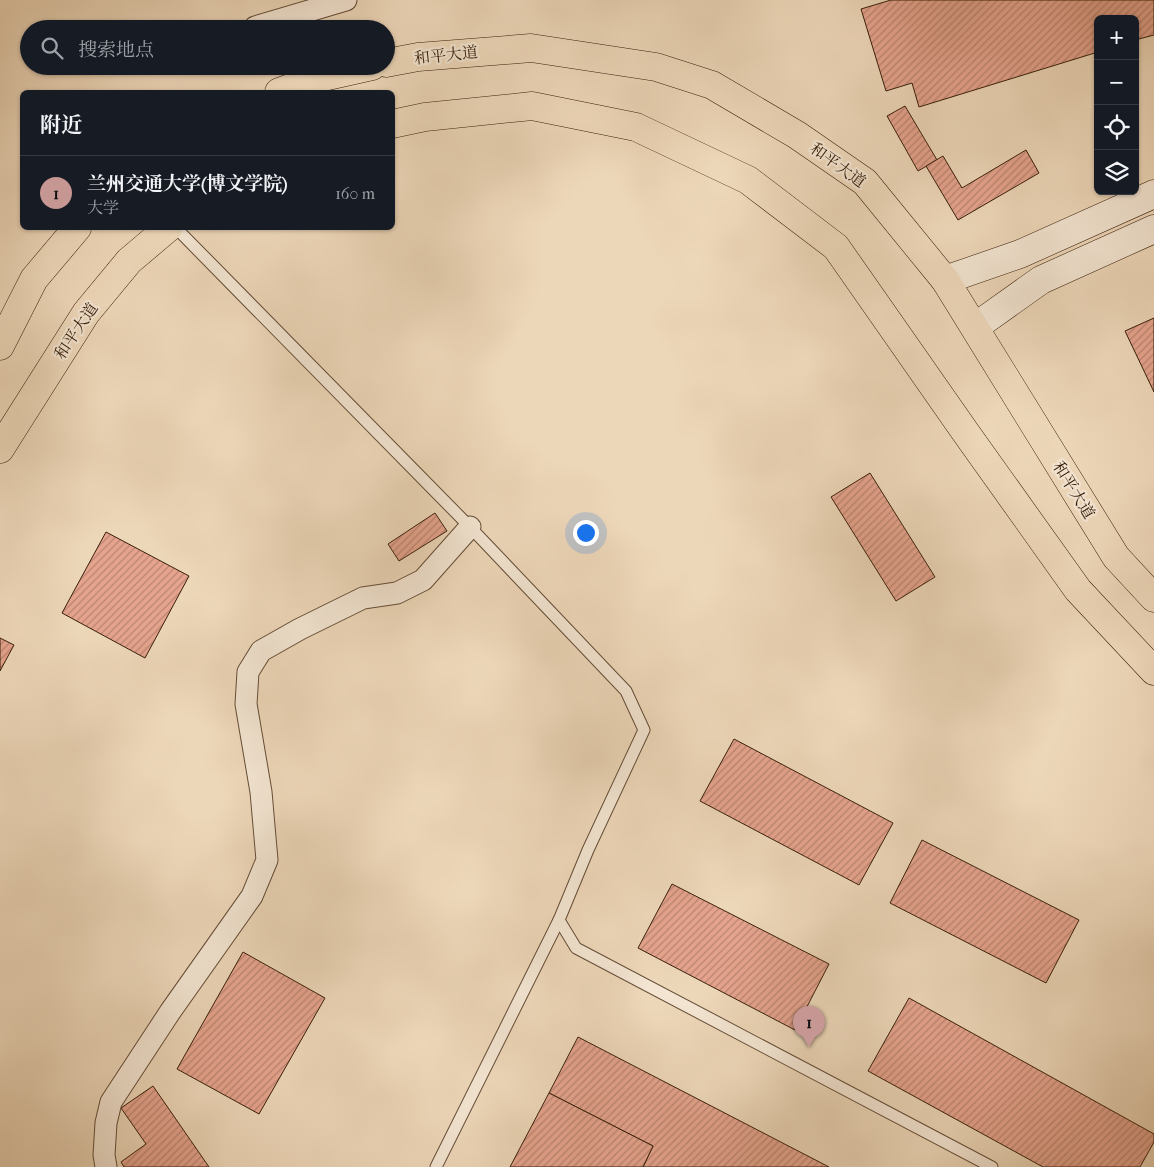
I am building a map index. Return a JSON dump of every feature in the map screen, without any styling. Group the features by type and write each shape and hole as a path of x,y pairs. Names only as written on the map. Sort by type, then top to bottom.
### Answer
{"highway":[{"name":"和平大道","path":"395,61 418,56 531,48 656,66 712,85 797,135 865,182 945,280 1116,557 1154,598"},
{"path":"284,90 314,79 332,75"},
{"path":"395,123 425,117 532,106 636,127 748,180 836,247 1078,590 1154,671"},
{"path":"0,346 34,279 75,230"},
{"name":"和平大道","path":"0,449 86,313 129,262 166,230"}],"main road":[{"path":"945,280 1020,254 1154,194"},
{"path":"975,327 1041,280 1154,229"}],"street":[{"path":"279,20 346,0"},
{"path":"106,1167 104,1155 106,1123 111,1102 170,1012 252,896 267,860 261,792 246,704 248,672 261,651 300,629 363,598 397,593 423,580 470,527"}],"lane":[{"path":"178,230 470,527 626,691 644,730 588,850 559,920 436,1167"},
{"path":"559,920 576,948 992,1167"}],"building":[{"path":"891,0 1154,0 1154,35 1139,39 1139,15 1094,15 1094,53 919,107 912,83 886,91 861,9"},
{"path":"905,106 937,160 918,171 887,116"},
{"path":"1026,150 1039,173 958,220 926,166 943,156 962,188"},
{"path":"1154,318 1154,392 1125,331"},
{"path":"870,473 935,577 896,601 831,497"},
{"path":"435,513 447,531 399,561 388,544"},
{"path":"106,532 189,576 145,658 62,613"},
{"path":"0,638 14,645 0,671"},
{"path":"734,739 893,823 859,885 700,801"},
{"path":"922,840 1079,920 1046,983 890,903"},
{"path":"672,884 829,964 795,1030 638,948"},
{"path":"243,952 325,998 259,1114 177,1069"},
{"path":"909,998 1154,1134 1154,1142 1140,1167 1043,1167 868,1071"},
{"path":"578,1037 829,1167 643,1167 653,1146 549,1093"},
{"path":"153,1086 209,1167 124,1167 121,1162 146,1144 121,1108"},
{"path":"549,1093 653,1146 643,1167 510,1167"}],"place":[{"name":"兰州交通大学(博文学院)","path":"809,1047"}]}
